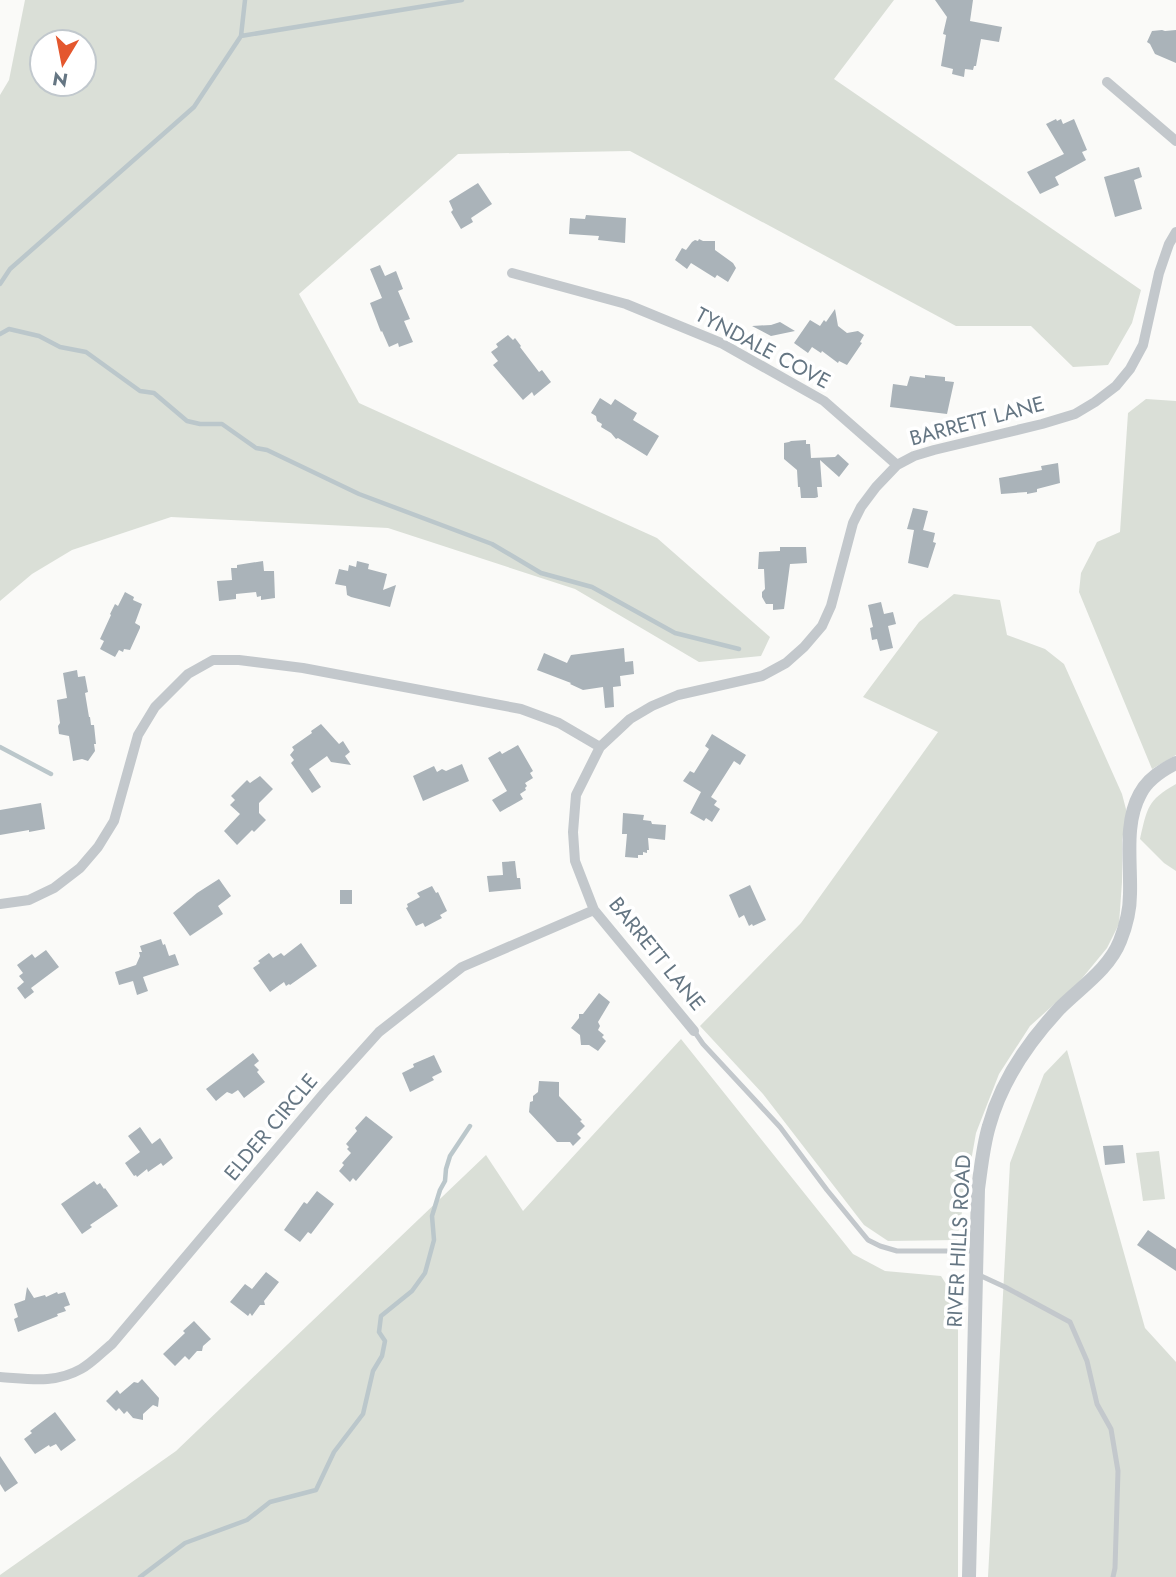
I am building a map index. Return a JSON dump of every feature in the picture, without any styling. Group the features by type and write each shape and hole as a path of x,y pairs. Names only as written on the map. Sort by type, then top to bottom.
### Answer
{"street":[{"path":"1107,82 1176,141"},
{"name":"BARRETT LANE","path":"694,1031 594,910 575,861 573,832 576,795 600,747 630,719 652,706 678,695 762,676 786,663 804,647 822,626 831,606 853,523 861,507 876,486 897,465 934,450 1075,414 1116,386 1130,369 1143,345 1159,273 1176,232"},
{"name":"TYNDALE COVE","path":"512,273 626,304 721,343 824,401 897,465"},
{"path":"0,904 29,900 54,888 80,868 98,847 114,821 138,734 155,707 188,674 213,660 303,667 521,709 559,723 600,747"},
{"name":"RIVER HILLS ROAD","path":"969,1577 978,1189 988,1126 1010,1075 1042,1028 1098,973 1120,943 1130,898 1130,833 1133,813 1140,794 1151,779 1176,763"},
{"name":"ELDER CIRCLE","path":"0,1377 44,1380 61,1378 84,1368 112,1344 324,1093 379,1032 462,967 594,910"}],"lane":[{"path":"694,1031 780,1127 868,1240 897,1251 977,1251"},
{"path":"976,1274 1070,1322 1087,1361 1097,1404 1111,1430 1118,1471 1113,1577"}],"shaded area":[{"path":"25,0 894,0 834,79 1141,290 1132,323 1108,365 1073,367 1031,326 956,326 630,151 458,154 299,294 359,403 657,538 770,637 761,656 699,662 575,589 388,528 171,517 72,550 32,574 0,601 0,95 9,80"},
{"path":"1146,399 1176,401 1176,755 1152,769 1079,592 1081,573 1097,542 1120,532 1128,413"},
{"path":"954,594 1000,600 1007,635 1045,649 1064,664 1122,794 1127,813 1122,840 1119,924 1107,948 1079,982 1030,1026 999,1074 976,1133 957,1240 888,1241 864,1225 763,1094 700,1026 801,923 938,732 863,697 919,622"},
{"path":"1176,784 1176,871 1140,839 1150,806 1159,795"},
{"path":"681,1039 853,1254 885,1271 941,1276 958,1303 958,1577 0,1577 176,1451 486,1155 523,1211"},
{"path":"1067,1050 1145,1328 1176,1362 1176,1577 988,1577 1010,1163 1044,1074"},
{"path":"1159,1151 1165,1199 1143,1201 1136,1153"}],"building":[{"path":"935,0 973,0 970,21 1002,27 999,42 981,39 976,66 973,70 965,69 964,77 952,74 953,69 941,66 947,17"},
{"path":"1176,30 1176,63 1155,54 1147,42 1152,31"},
{"path":"1061,119 1063,124 1074,119 1087,150 1082,152 1086,160 1055,177 1059,185 1040,194 1027,172 1064,154 1046,124"},
{"path":"1139,167 1142,177 1134,180 1142,209 1115,217 1104,177"},
{"path":"478,183 492,204 471,218 473,222 461,229 451,212 453,210 449,201"},
{"path":"586,215 626,218 625,243 598,240 599,236 569,234 570,218 585,219"},
{"path":"699,239 715,241 715,250 733,263 736,268 728,282 717,275 715,278 691,263 687,269 675,260 682,248 686,250 692,242"},
{"path":"380,265 385,276 396,271 403,289 398,291 410,319 404,321 413,342 399,347 398,343 389,347 370,303 382,298 370,269"},
{"path":"835,309 838,326 847,333 858,331 864,335 860,342 862,343 847,365 839,361 838,363 812,347 808,353 794,343 810,320 820,326"},
{"path":"780,322 795,331 771,336 752,326 771,325"},
{"path":"508,335 513,340 515,338 539,372 542,370 551,382 534,396 532,392 523,400 493,365 498,361 491,352 498,347 496,344"},
{"path":"925,375 945,377 945,381 954,382 947,414 890,407 893,384 907,386 910,376 925,378"},
{"path":"600,398 611,405 615,399 637,413 633,420 659,436 647,456 616,439 601,427 602,424 591,413"},
{"path":"806,440 806,444 810,444 811,458 835,457 838,454 849,464 839,477 820,460 822,487 817,487 818,497 815,498 801,498 797,470 784,459 784,443"},
{"path":"1058,463 1060,483 1027,494 1001,494 999,478 1042,470 1041,466"},
{"path":"913,508 928,511 923,530 935,533 933,542 936,543 928,568 908,563 914,530 907,529"},
{"path":"780,547 806,547 807,563 790,564 784,609 773,610 773,604 766,604 762,597 765,589 764,569 758,569 759,552 780,551"},
{"path":"263,561 264,571 274,571 275,598 261,600 261,596 257,597 256,592 236,594 236,599 219,601 217,581 232,580 231,568"},
{"path":"357,561 369,564 368,569 387,574 383,590 396,585 390,607 351,597 347,595 346,586 335,584 339,569 348,571 349,565 356,567"},
{"path":"125,592 142,604 135,623 140,628 130,650 119,650 115,657 100,649 104,641 100,639 115,604 118,606"},
{"path":"881,602 884,614 893,612 896,624 888,626 893,648 880,651 877,639 872,640 870,628 873,627 868,605"},
{"path":"624,648 625,662 633,661 634,674 620,676 621,686 613,687 614,707 605,708 603,687 583,690 537,670 544,653 567,663 571,655"},
{"path":"77,670 78,677 85,676 89,717 91,725 94,725 95,751 88,761 73,761 69,736 59,734 58,726 60,723 57,700 67,698 63,673"},
{"path":"321,724 339,744 343,741 350,752 345,756 351,765 331,762 327,756 309,769 321,787 312,793 291,763 294,760 290,755 294,750 292,747"},
{"path":"712,734 746,755 740,765 734,761 711,797 717,801 714,805 720,809 712,822 706,818 704,821 690,813 701,792 683,781 690,771 694,773 709,749 705,746"},
{"path":"518,745 533,771 530,773 533,778 525,783 526,790 520,794 523,799 500,812 492,800 507,791 488,758"},
{"path":"462,764 469,781 423,801 413,776 434,766 437,772"},
{"path":"260,776 273,789 259,803 259,813 266,820 237,845 224,831 240,814 230,805 235,800 231,796 247,780 250,783"},
{"path":"41,803 45,829 0,835 0,810"},
{"path":"623,813 644,815 643,820 666,825 665,840 648,838 647,853 643,852 638,858 625,857 627,834 622,834"},
{"path":"515,861 521,889 489,892 487,876 503,875 502,862"},
{"path":"219,879 231,896 218,906 223,914 190,936 173,913"},
{"path":"750,885 766,920 753,926 749,926 744,915 739,918 729,895"},
{"path":"432,886 447,911 440,915 442,918 425,927 423,923 416,926 406,908 407,904 420,897 417,893"},
{"path":"340,890 352,890 352,904 340,904"},
{"path":"161,939 169,956 175,954 179,965 143,977 148,991 137,995 133,981 119,985 115,972 136,965 139,952 142,952 140,946"},
{"path":"301,943 317,966 290,985 286,986 284,982 270,992 253,968 269,953 273,958 281,953 284,956"},
{"path":"46,950 59,967 31,988 34,992 25,999 17,988 24,982 19,976 23,973 17,965 32,954 35,958"},
{"path":"599,993 610,1002 598,1022 598,1030 606,1041 598,1051 589,1045 581,1045 580,1035 571,1028 579,1014 583,1014"},
{"path":"253,1053 259,1061 254,1065 265,1082 244,1098 238,1090 232,1094 227,1092 216,1101 206,1089"},
{"path":"434,1055 442,1072 432,1077 434,1080 410,1092 402,1073 414,1067 413,1064"},
{"path":"539,1081 559,1082 559,1096 582,1120 580,1121 585,1126 577,1134 581,1138 573,1146 570,1142 557,1142 529,1112 530,1102 538,1092"},
{"path":"366,1116 393,1137 356,1181 353,1178 350,1182 339,1171 351,1153 346,1144"},
{"path":"140,1127 152,1144 160,1138 173,1158 163,1166 161,1163 148,1172 147,1169 137,1177 125,1163 140,1152 128,1136"},
{"path":"1123,1145 1125,1163 1105,1165 1103,1146"},
{"path":"94,1181 105,1188 118,1206 90,1225 92,1227 82,1234 61,1204"},
{"path":"317,1191 334,1204 311,1234 308,1232 300,1242 284,1230 304,1202 307,1204"},
{"path":"1148,1230 1176,1249 1176,1271 1137,1245"},
{"path":"266,1272 279,1282 264,1301 265,1305 260,1305 252,1316 250,1313 248,1316 230,1302 245,1284 252,1289"},
{"path":"27,1287 34,1298 65,1292 70,1305 64,1307 66,1311 57,1314 58,1316 18,1332 14,1319 18,1317 14,1304 25,1300"},
{"path":"194,1321 211,1339 203,1346 202,1351 197,1351 189,1360 185,1356 175,1366 163,1354"},
{"path":"142,1379 159,1398 158,1407 153,1405 143,1414 143,1420 133,1418 127,1411 124,1414 119,1408 116,1411 106,1401 117,1390 120,1394"},
{"path":"55,1412 76,1440 61,1451 56,1444 50,1447 49,1445 35,1454 24,1439"},
{"path":"0,1456 18,1483 5,1492 0,1484"}],"waterway":[{"path":"241,36 245,0"},
{"path":"0,284 10,269 194,107 241,36 462,0"},
{"path":"0,334 9,329 39,336 60,347 86,352 140,391 154,393 187,421 222,424 256,448 267,450 359,494 492,544 541,573 592,587 675,633 739,649"},
{"path":"0,747 51,774"},
{"path":"140,1577 185,1543 247,1520 270,1502 316,1490 334,1452 363,1414 373,1371 382,1356 385,1341 379,1332 381,1316 412,1291 425,1273 434,1240 432,1216 445,1181 446,1169 450,1156 470,1126"}]}
